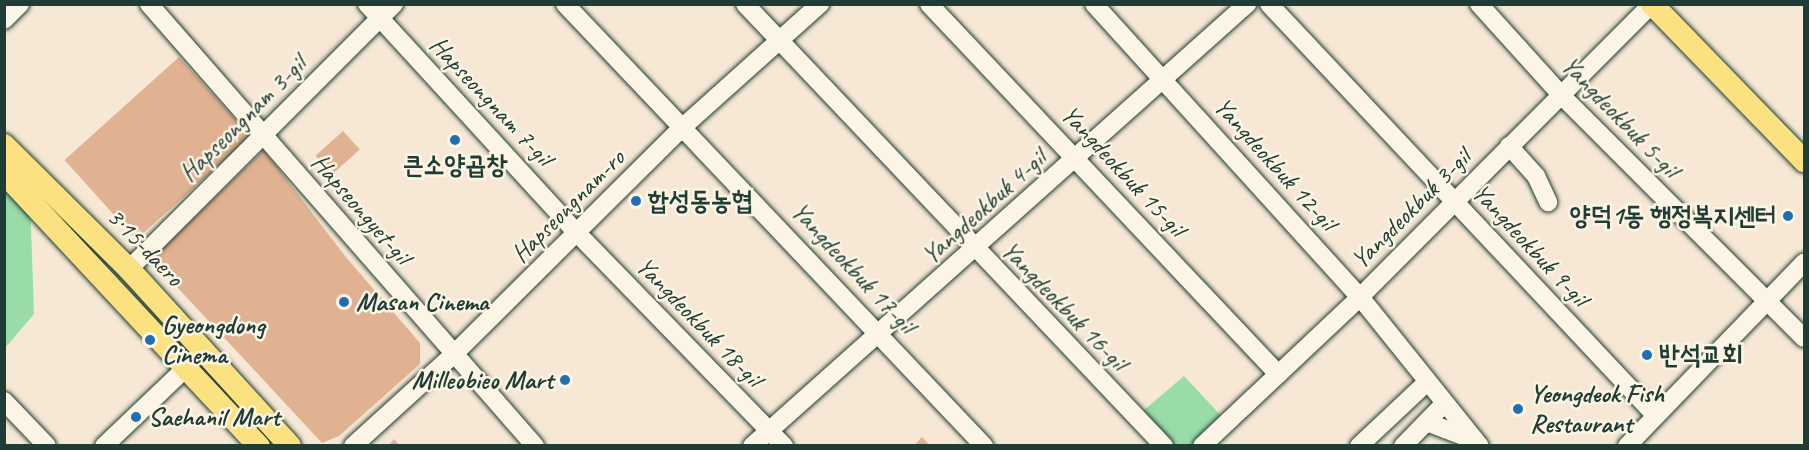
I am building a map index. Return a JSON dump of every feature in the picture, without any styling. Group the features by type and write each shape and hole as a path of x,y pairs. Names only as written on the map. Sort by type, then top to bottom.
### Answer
{"main road":[{"path":"1652,5 1804,160"},
{"name":"3·15-daero","path":"4,145 129,269 290,446"},
{"name":"3·15-daero","path":"4,173 259,446"}],"street":[{"path":"4,20 20,4"},
{"name":"Hapseongyet-gil","path":"149,4 453,355 535,446"},
{"name":"Hapseongnam 7-gil","path":"366,4 577,233"},
{"name":"Hapseongnam 3-gil","path":"129,269 394,4"},
{"name":"Yangdeokbuk 17-gil","path":"566,4 880,333 984,446"},
{"name":"Yangdeokbuk 16-gil","path":"745,4 976,251 1164,446"},
{"name":"Hapseongnam-ro","path":"353,446 453,355 684,126 781,42 820,4"},
{"name":"Yangdeokbuk 15-gil","path":"929,4 1078,159 1278,374"},
{"name":"Yangdeokbuk 12-gil","path":"1094,4 1165,79 1360,297 1426,383 1480,446"},
{"name":"Yangdeokbuk 4-gil","path":"752,446 976,251 1247,4"},
{"name":"Yangdeokbuk 9-gil","path":"1269,4 1656,416"},
{"name":"Yangdeokbuk 5-gil","path":"1479,4 1562,96 1804,338"},
{"name":"Yangdeokbuk 3-gil","path":"1202,446 1360,297 1652,5"},
{"path":"1509,146 1536,176 1548,202"},
{"name":"Yangdeokbuk 18-gil","path":"577,233 784,446"},
{"path":"1632,444 1656,416 1804,263"},
{"path":"104,446 186,368"},
{"path":"1359,446 1426,383"},
{"path":"4,401 47,446"},
{"path":"1403,446 1444,404"},
{"path":"1427,422 1468,438 1473,446"}],"green space":[{"path":"5,173 30,199 34,314 5,348"},
{"path":"1184,376 1227,422 1202,445 1164,445 1136,417"}],"building":[{"path":"179,57 251,137 136,240 65,160"},
{"path":"343,131 360,150 332,174 316,156"},
{"path":"264,150 345,256 420,343 420,364 339,436 322,443 151,259"},
{"path":"922,437 930,446 914,446"},
{"path":"394,439 400,446 388,446"}],"place":[{"name":"큰소양곱창","path":"455,140"},
{"name":"합성동농협","path":"636,201"},
{"name":"양덕1동 행정복지센터","path":"1788,216"},
{"name":"Masan Cinema","path":"344,302"},
{"name":"Gyeongdong Cinema","path":"150,340"},
{"name":"반석교회","path":"1647,355"},
{"name":"Milleobieo Mart","path":"565,380"},
{"name":"Yeongdeok Fish Restaurant","path":"1518,409"},
{"name":"Saehanil Mart","path":"136,417"}]}
